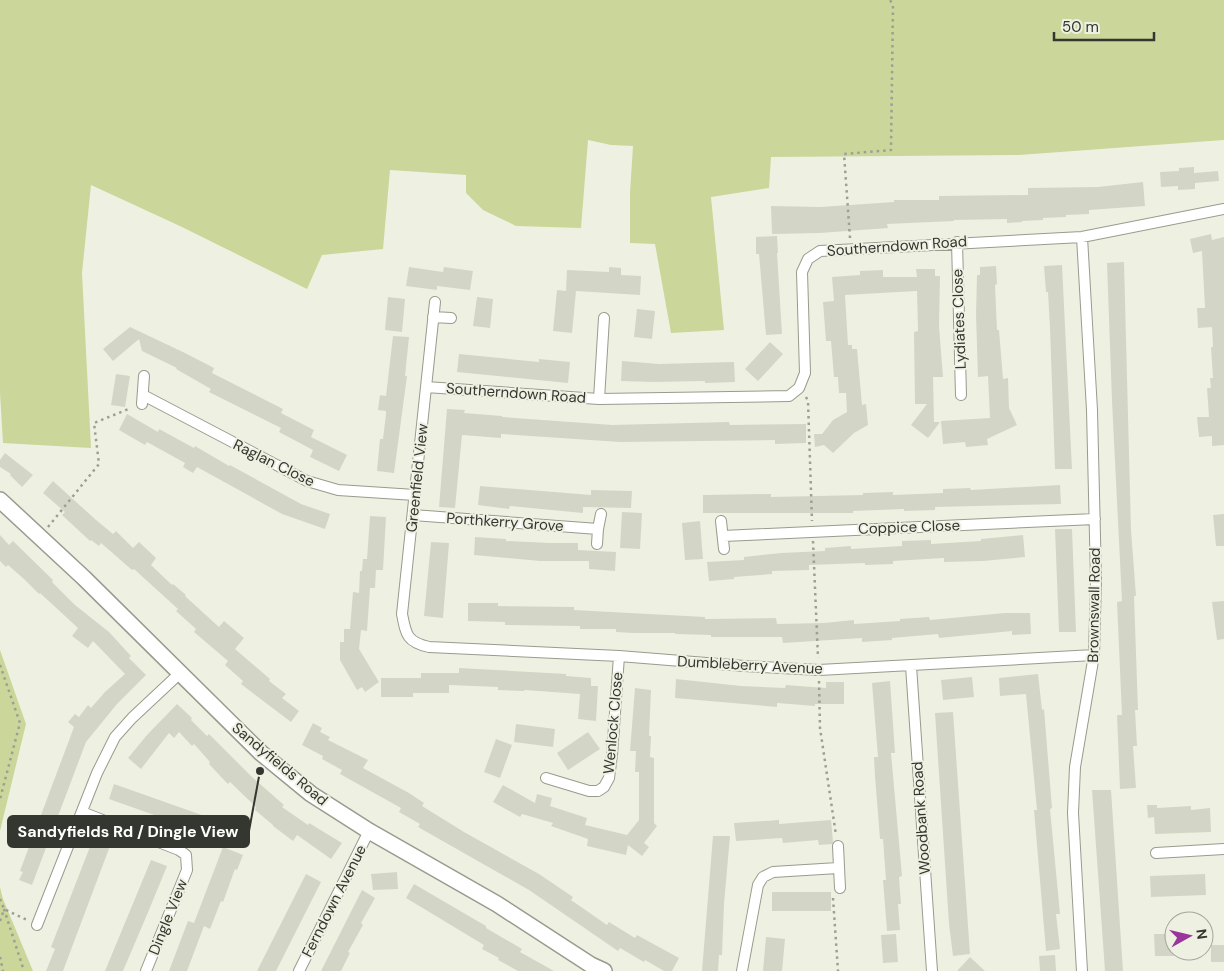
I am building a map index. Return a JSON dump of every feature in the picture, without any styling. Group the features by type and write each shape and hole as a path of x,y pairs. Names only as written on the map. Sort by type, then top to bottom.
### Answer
{"street":[{"name":"Southerndown Road","path":"426,387 599,399 789,396 799,388 805,373 802,272 808,259 820,251 957,242 1082,237 1224,209"},
{"name":"Brownswall Road","path":"1082,237 1092,410 1095,519 1094,655 1074,777 1073,814 1082,971"},
{"name":"Lydiates Close","path":"957,242 961,395"},
{"name":"Greenfield View","path":"409,638 402,614 435,302"},
{"path":"433,317 451,318"},
{"path":"599,399 604,318"},
{"path":"143,400 144,376"},
{"name":"Raglan Close","path":"143,400 308,481 338,490 415,495"},
{"name":"Sandyfields Road","path":"0,500 84,578 179,674 262,753 311,794 369,831 497,904 591,965 604,971"},
{"path":"597,544 601,514"},
{"name":"Porthkerry Grove","path":"413,516 598,529"},
{"name":"Coppice Close","path":"723,536 1095,519"},
{"path":"721,521 724,549"},
{"name":"Dumbleberry Avenue","path":"409,638 414,644 429,647 619,656 819,670 1094,655"},
{"name":"Wenlock Close","path":"546,778 589,791 598,791 604,788 609,778 612,755 619,656"},
{"name":"Woodbank Road","path":"911,666 932,971"},
{"path":"37,925 97,773 115,737 143,707 179,674"},
{"name":"Dingle View","path":"82,812 179,850 186,856 187,870 146,971"},
{"name":"Ferndown Avenue","path":"299,971 369,831"},
{"path":"837,892 838,846"},
{"path":"1156,853 1224,849"},
{"path":"742,971 758,885 762,877 773,872 838,868"}],"path":[{"path":"850,249 844,154 890,150 893,5 890,0"},
{"path":"799,388 808,401 820,728 838,846"},
{"path":"40,538 99,464 94,423 143,400"},
{"path":"0,665 20,723 0,799"},
{"path":"837,892 838,971"},
{"path":"0,898 24,971"},
{"path":"4,909 37,925"},
{"path":"0,920 4,909"},
{"path":"0,957 3,971"}],"green space":[{"path":"0,0 1224,0 1224,140 1019,155 771,157 769,188 711,197 724,330 671,333 655,244 630,243 630,193 633,146 611,145 588,140 581,228 516,226 483,210 466,193 466,175 390,170 383,249 322,255 307,289 182,227 91,185 82,273 91,448 3,443 0,393"},
{"path":"0,650 26,724 0,831"},
{"path":"0,887 3,899 33,971 0,971"}],"building":[{"path":"1194,167 1194,173 1218,171 1219,181 1195,183 1195,189 1178,190 1178,186 1161,187 1160,172 1179,171 1179,168"},
{"path":"1143,182 1145,206 1089,210 1089,214 1066,215 1066,217 1007,223 1007,219 954,220 887,224 888,228 772,234 771,206 820,207 894,202 894,200 939,200 939,196 1028,195 1028,188 1098,187"},
{"path":"1211,234 1212,240 1224,237 1224,445 1212,446 1212,436 1199,437 1197,417 1209,417 1207,388 1211,388 1210,378 1213,378 1212,327 1198,328 1197,308 1205,308 1202,251 1193,253 1190,239"},
{"path":"777,236 782,334 766,335 759,254 756,254 756,237"},
{"path":"1124,262 1131,530 1136,596 1134,596 1138,710 1135,710 1137,746 1133,746 1136,788 1120,789 1117,715 1122,715 1117,602 1122,601 1107,263"},
{"path":"1062,265 1072,469 1055,469 1050,328 1044,266"},
{"path":"996,266 997,330 999,330 1003,379 1008,378 1009,408 1017,425 987,439 988,445 966,447 965,442 943,444 941,421 990,418 988,376 978,377 977,275 980,275 980,267"},
{"path":"409,267 443,272 444,267 473,271 470,290 437,286 437,290 406,286"},
{"path":"609,267 621,268 621,275 641,276 640,295 576,291 572,333 553,331 557,290 566,291 567,270 609,272"},
{"path":"916,269 935,269 935,276 940,276 939,326 943,377 933,377 934,422 940,422 928,438 911,425 927,404 915,404 914,332 918,331 917,291 845,295 848,345 852,345 852,349 857,349 862,405 866,404 868,425 854,433 833,453 824,445 815,447 814,434 822,434 833,420 847,412 846,393 839,393 838,377 834,377 831,341 826,341 823,302 834,301 832,277 860,275 860,271 883,270 883,277 917,277"},
{"path":"388,297 405,299 402,332 385,330"},
{"path":"477,297 493,299 490,328 473,326"},
{"path":"637,309 655,311 652,339 634,337"},
{"path":"130,327 214,368 212,373 283,409 281,413 314,430 311,437 347,455 339,471 310,457 313,450 279,432 281,428 209,392 211,389 177,368 142,351 139,339 113,361 103,349"},
{"path":"393,336 409,337 405,376 407,376 394,473 377,471 380,439 383,439 386,414 386,411 378,410 380,395 386,396"},
{"path":"770,342 783,354 758,381 745,369"},
{"path":"459,354 539,362 539,359 570,362 568,383 457,372"},
{"path":"622,361 659,364 734,362 735,382 621,381"},
{"path":"116,374 130,376 125,407 111,405"},
{"path":"447,409 465,410 464,413 502,417 612,425 729,422 730,425 806,424 806,443 775,444 775,440 620,442 501,434 501,438 462,435 455,508 439,507"},
{"path":"127,414 158,432 159,429 194,448 195,446 301,504 330,514 325,529 282,514 197,467 193,473 183,467 185,463 147,442 145,445 119,430"},
{"path":"5,453 33,475 22,487 11,474 0,467 0,460"},
{"path":"53,481 113,534 116,531 133,548 139,542 156,558 151,565 172,585 186,595 219,627 224,621 244,638 235,649 286,694 282,698 299,711 291,722 241,684 243,681 225,665 228,661 194,632 196,629 176,611 178,609 134,569 132,570 101,543 99,546 90,541 62,515 65,512 43,493"},
{"path":"1060,485 1061,504 935,507 935,510 904,511 904,509 853,511 853,513 703,513 703,495 771,494 771,497 863,495 863,493 893,492 893,495 943,493 943,489 970,488 971,490"},
{"path":"480,486 591,495 591,490 632,491 631,508 583,507 583,513 510,506 509,509 478,505"},
{"path":"622,512 642,513 640,549 620,548"},
{"path":"1224,514 1224,546 1216,546 1213,515"},
{"path":"370,516 386,517 383,570 376,570 375,588 370,588 367,631 361,630 359,649 379,682 365,692 362,687 357,690 340,660 340,642 344,642 344,629 350,629 353,592 359,593 360,571 362,571 363,559 367,559"},
{"path":"700,521 703,559 685,560 682,523"},
{"path":"1055,529 1072,529 1076,632 1059,632"},
{"path":"0,535 9,545 13,541 53,580 52,582 75,605 109,632 131,656 129,658 146,675 117,704 86,742 32,885 19,880 23,872 20,871 74,727 68,722 75,714 79,717 88,705 91,708 125,674 93,641 88,648 72,636 78,628 8,565 6,567 0,561"},
{"path":"1023,535 1025,557 983,561 944,562 944,558 893,561 893,564 809,565 809,570 772,571 772,574 709,581 707,562 744,560 744,557 781,553 825,551 825,548 851,546 851,549 902,546 902,541 931,540 931,544 981,541 981,539"},
{"path":"475,537 506,539 506,541 578,543 578,550 616,552 615,571 589,569 589,561 540,561 474,555"},
{"path":"431,542 449,543 443,618 424,616"},
{"path":"1224,601 1224,639 1217,640 1212,602"},
{"path":"468,603 498,603 498,606 574,607 574,610 705,617 705,619 776,618 777,624 854,620 854,624 929,617 930,620 1005,613 1030,613 1031,634 1012,635 1012,631 939,638 938,634 862,642 862,638 783,643 782,637 711,637 711,635 675,633 616,632 616,629 580,629 580,626 505,625 505,622 468,621"},
{"path":"459,668 566,674 566,676 591,678 591,686 598,686 596,721 578,719 580,694 498,690 498,687 449,685 449,693 413,693 413,697 381,697 381,678 421,678 421,673 459,673"},
{"path":"1038,674 1042,710 1044,709 1052,808 1050,809 1060,914 1056,914 1060,949 1046,951 1034,810 1037,810 1026,694 1000,696 999,678"},
{"path":"972,677 974,697 943,700 941,680"},
{"path":"676,679 741,686 785,688 786,685 826,688 826,682 844,682 844,704 815,704 815,706 777,703 777,707 675,698"},
{"path":"890,681 895,753 891,753 902,876 899,877 901,904 898,904 900,930 887,931 883,880 886,880 883,839 880,839 875,776 874,757 878,757 872,683"},
{"path":"635,688 651,690 649,736 651,736 650,757 654,758 654,823 657,826 644,843 649,847 642,856 628,845 626,855 587,846 588,839 551,826 553,823 522,814 520,817 493,802 503,785 535,803 537,794 552,798 550,806 587,818 585,825 627,835 639,820 639,772 635,772 636,751 630,751"},
{"path":"177,704 207,736 209,734 251,776 284,805 282,807 308,825 309,823 342,843 331,859 297,835 293,841 273,826 255,810 256,807 230,782 228,784 209,764 210,762 194,744 192,746 179,732 174,738 169,733 141,769 128,758"},
{"path":"953,712 970,954 953,956 949,924 935,713"},
{"path":"313,723 322,728 320,732 330,737 328,740 368,760 363,768 409,793 424,803 422,806 464,832 539,874 573,897 571,900 607,925 609,922 635,938 637,935 679,958 672,971 664,971 620,948 618,951 529,890 418,827 420,824 399,812 401,808 340,774 342,770 322,759 323,756 302,745"},
{"path":"516,724 555,729 553,747 514,742"},
{"path":"588,732 600,749 568,770 557,753"},
{"path":"496,739 512,745 500,778 484,772"},
{"path":"114,784 227,824 222,839 109,799"},
{"path":"1092,790 1111,790 1123,971 1105,971"},
{"path":"1147,805 1157,805 1157,808 1191,806 1191,810 1210,808 1211,832 1155,834 1154,817 1148,818"},
{"path":"779,820 779,824 831,820 833,842 832,844 819,845 818,840 783,843 782,838 736,841 734,823"},
{"path":"713,836 730,836 722,955 719,955 718,971 702,971"},
{"path":"93,839 110,846 63,971 46,971 55,949 51,947"},
{"path":"223,847 243,855 237,870 235,869 223,902 221,901 210,929 204,926 187,971 169,971 188,921 194,923"},
{"path":"151,860 167,866 149,910 123,971 105,971"},
{"path":"397,872 398,889 373,890 371,874"},
{"path":"306,874 321,882 276,971 257,971"},
{"path":"1205,874 1206,895 1151,897 1150,876"},
{"path":"414,884 486,926 486,928 522,949 520,952 554,971 518,971 498,960 499,958 482,949 484,945 406,898"},
{"path":"362,890 375,898 361,923 363,925 348,952 350,953 341,971 321,971"},
{"path":"772,892 831,892 831,911 772,911"},
{"path":"896,934 898,962 883,963 881,935"},
{"path":"1154,934 1164,934 1164,956 1155,956"},
{"path":"766,937 785,939 782,971 763,971"},
{"path":"1214,945 1224,945 1224,962 1211,962 1214,961"},
{"path":"1055,955 1056,971 1040,971 1039,956"},
{"path":"970,957 985,971 957,971"}],"place":[{"name":"Sandyfields Rd / Dingle View","path":"260,771"}]}
